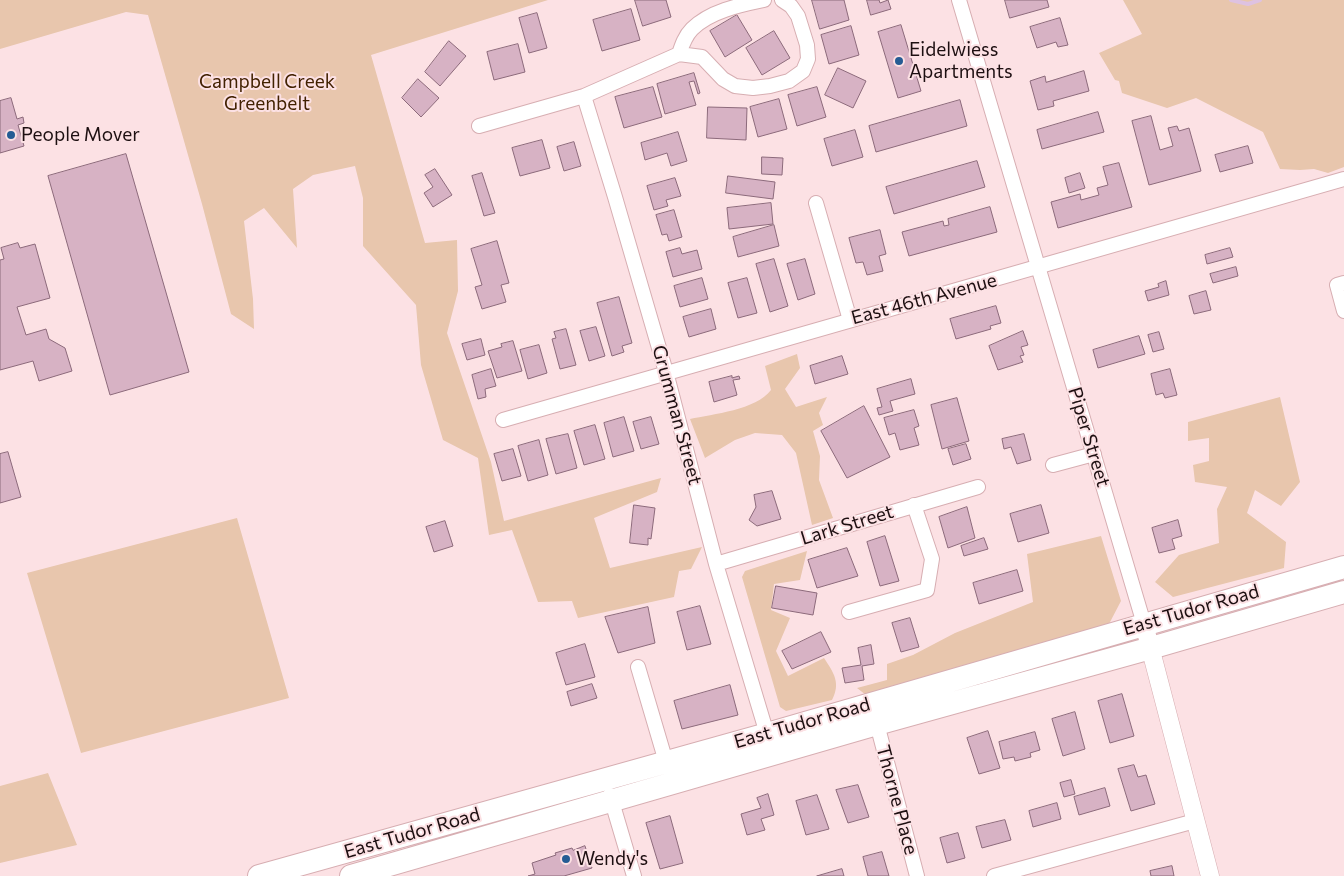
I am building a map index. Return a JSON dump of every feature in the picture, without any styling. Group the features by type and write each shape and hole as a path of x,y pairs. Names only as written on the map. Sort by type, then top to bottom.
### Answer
{"main road":[{"name":"East Tudor Road","path":"259,876 767,734 1344,567"},
{"name":"East Tudor Road","path":"351,876 877,724 1344,592"}],"street":[{"path":"679,54 685,38 692,29 710,16 738,5 764,0"},
{"path":"478,126 584,96 679,54 702,57 723,79 735,86 753,88 789,81 803,71 808,59 807,45 798,16 791,6 782,0"},
{"name":"Piper Street","path":"960,0 1151,648 1210,876"},
{"name":"Grumman Street","path":"584,96 666,372 716,564 767,734"},
{"name":"East 46th Avenue","path":"504,420 1344,179"},
{"path":"816,203 850,320"},
{"path":"1344,283 1337,285 1344,311"},
{"path":"1053,466 1094,454"},
{"name":"Lark Street","path":"716,564 978,487"},
{"path":"849,612 927,590 932,558 914,505"},
{"path":"638,668 666,762"},
{"name":"Thorne Place","path":"877,724 917,876"},
{"path":"604,780 634,876"},
{"path":"994,876 1195,821"}],"green space":[{"name":"Campbell Creek Greenbelt","path":"0,0 548,0 371,55 425,243 457,240 458,291 447,333 491,462 504,521 661,478 657,492 594,518 610,568 702,547 691,569 679,571 674,597 578,618 572,601 538,602 512,530 489,535 478,458 443,440 421,365 416,305 363,246 363,198 355,166 313,175 293,189 297,248 264,208 244,221 253,299 254,329 231,314 148,15 126,12 0,49"},
{"path":"1123,0 1344,0 1344,167 1328,173 1314,169 1280,169 1263,132 1196,98 1167,108 1122,93 1119,81 1115,80 1099,53 1142,34"},
{"path":"797,354 800,368 785,389 796,407 827,397 819,413 823,425 813,431 820,456 819,480 833,518 812,525 796,453 782,435 755,433 735,440 705,458 690,419 745,407 764,397 771,390 765,366"},
{"path":"1280,397 1300,482 1281,506 1255,490 1247,513 1286,542 1284,568 1173,597 1155,582 1179,555 1219,543 1217,509 1227,487 1195,482 1193,465 1209,461 1209,438 1188,441 1188,422"},
{"path":"237,518 289,698 81,753 27,573"},
{"path":"1101,536 1121,601 1109,624 866,695 857,688 887,680 887,664 913,655 955,633 1033,602 1027,554"},
{"path":"807,551 800,580 774,584 771,610 790,618 776,651 788,676 824,658 835,678 836,688 832,700 786,711 780,707 742,577 745,571"},
{"path":"48,773 77,845 0,863 0,786"}],"building":[{"path":"635,0 666,0 671,17 643,26"},
{"path":"812,0 844,0 849,20 820,29"},
{"path":"867,0 879,0 880,3 888,0 891,9 871,15"},
{"path":"1005,0 1047,0 1049,7 1010,18"},
{"path":"631,9 640,40 602,51 593,20"},
{"path":"537,13 547,48 529,53 519,18"},
{"path":"737,15 752,40 725,57 710,31"},
{"path":"1060,18 1068,45 1058,47 1056,42 1037,48 1030,27"},
{"name":"Eidelwiess Apartments","path":"901,25 921,91 898,98 878,32"},
{"path":"851,26 859,55 829,64 821,35"},
{"path":"774,31 790,58 762,75 746,48"},
{"path":"449,41 466,56 440,86 425,72"},
{"path":"518,44 525,72 494,80 487,52"},
{"path":"838,68 866,81 853,108 825,95"},
{"path":"1084,71 1089,91 1053,101 1054,106 1038,110 1030,81 1045,76 1046,82"},
{"path":"694,73 700,93 698,94 694,81 689,82 696,105 665,114 657,84"},
{"path":"418,79 439,98 421,117 402,98"},
{"path":"653,87 662,117 624,128 615,97"},
{"path":"817,87 826,117 797,126 788,95"},
{"name":"People Mover","path":"11,98 17,119 23,117 24,123 18,125 24,146 0,153 0,101"},
{"path":"779,99 787,129 758,137 750,107"},
{"path":"960,100 967,126 876,152 869,126"},
{"path":"708,107 747,108 746,140 707,138"},
{"path":"1098,112 1104,132 1042,149 1037,130"},
{"path":"1151,116 1160,150 1173,146 1168,128 1177,126 1179,131 1189,128 1201,171 1149,185 1132,121"},
{"path":"855,130 863,157 832,166 824,139"},
{"path":"678,132 687,161 671,166 667,153 645,160 641,143"},
{"path":"542,140 550,168 520,176 512,148"},
{"path":"574,142 581,166 564,171 557,147"},
{"path":"1248,146 1253,163 1220,172 1215,155"},
{"path":"126,154 189,372 110,395 48,176"},
{"path":"762,157 783,158 782,175 762,174"},
{"path":"977,161 985,187 894,214 886,187"},
{"path":"1119,163 1132,207 1058,228 1051,202 1080,194 1081,200 1099,195 1097,188 1108,185 1103,167"},
{"path":"435,169 452,195 433,207 424,193 433,187 425,175"},
{"path":"482,173 495,213 484,216 472,176"},
{"path":"1080,173 1085,188 1069,193 1065,178"},
{"path":"728,176 775,182 773,199 726,193"},
{"path":"675,178 681,196 666,200 668,206 654,210 647,186"},
{"path":"771,203 773,224 729,229 727,208"},
{"path":"990,207 997,232 909,256 902,232 943,221 944,226 949,225 948,219"},
{"path":"674,210 682,237 669,241 667,234 662,235 656,215"},
{"path":"774,225 779,246 738,257 733,237"},
{"path":"880,230 886,254 879,256 883,271 867,275 863,262 856,263 849,238"},
{"path":"497,241 509,283 501,285 506,302 482,309 475,287 482,285 471,249"},
{"path":"18,243 20,248 35,244 50,298 17,307 26,335 46,329 49,339 65,348 72,371 39,381 33,361 0,370 0,260 4,259 1,248"},
{"path":"680,248 682,254 697,250 702,269 673,277 666,252"},
{"path":"1230,248 1233,257 1207,264 1205,255"},
{"path":"774,259 788,306 770,312 756,264"},
{"path":"805,259 815,294 798,300 787,264"},
{"path":"1236,267 1238,276 1213,283 1210,274"},
{"path":"702,278 708,299 680,307 674,286"},
{"path":"747,278 757,313 738,318 728,283"},
{"path":"1166,281 1169,295 1148,301 1145,291 1159,287 1158,284"},
{"path":"1206,291 1211,310 1194,314 1189,296"},
{"path":"619,297 632,343 622,346 624,352 612,356 597,303"},
{"path":"996,306 1001,323 990,326 991,329 956,339 950,319"},
{"path":"711,309 716,329 689,337 683,317"},
{"path":"596,327 605,356 589,361 580,331"},
{"path":"566,329 576,365 560,369 552,339 556,338 554,332"},
{"path":"1023,331 1028,345 1021,347 1024,355 1020,356 1023,362 998,370 989,346"},
{"path":"1159,332 1164,349 1153,352 1148,335"},
{"path":"1139,336 1145,354 1098,368 1093,350"},
{"path":"481,339 485,355 467,360 462,344"},
{"path":"513,341 522,371 497,378 488,351 502,347 501,344"},
{"path":"539,345 547,373 528,379 520,350"},
{"path":"842,356 848,374 815,384 810,366"},
{"path":"491,369 496,386 485,389 486,397 478,399 472,375"},
{"path":"1170,369 1177,395 1165,398 1163,393 1156,395 1151,374"},
{"path":"732,376 732,378 739,376 740,379 733,380 737,395 714,402 709,382"},
{"path":"911,379 915,394 890,401 893,411 879,415 877,408 882,407 877,389"},
{"path":"957,398 969,441 942,449 931,405"},
{"path":"864,406 890,457 847,478 821,431"},
{"path":"914,410 919,426 914,428 919,445 900,450 895,433 889,435 884,418"},
{"path":"624,417 634,451 613,457 604,423"},
{"path":"651,417 659,444 641,449 633,422"},
{"path":"595,425 605,459 584,465 574,431"},
{"path":"568,434 577,468 556,474 546,439"},
{"path":"1024,434 1031,460 1017,464 1011,447 1004,449 1002,439"},
{"path":"539,440 548,475 528,481 518,446"},
{"path":"966,444 971,459 953,465 948,449"},
{"path":"513,449 521,476 502,481 494,454"},
{"path":"8,452 21,497 0,503 0,454"},
{"path":"772,491 781,519 757,526 749,520 756,507 754,495"},
{"path":"634,505 655,508 651,539 648,538 648,545 630,543"},
{"path":"1041,505 1049,533 1018,542 1010,514"},
{"path":"967,507 975,538 948,548 939,517"},
{"path":"1178,520 1182,536 1172,539 1175,549 1159,553 1152,528"},
{"path":"445,521 453,546 434,552 426,527"},
{"path":"885,536 899,581 880,586 867,542"},
{"path":"984,538 988,549 964,556 961,546"},
{"path":"847,548 858,576 817,588 808,560"},
{"path":"1017,570 1023,591 979,604 973,583"},
{"path":"776,586 817,593 813,615 772,608"},
{"path":"700,606 711,644 687,650 677,612"},
{"path":"648,607 655,643 618,653 605,617"},
{"path":"910,618 919,647 901,652 892,623"},
{"path":"821,632 831,652 792,669 782,651"},
{"path":"585,644 595,677 566,685 556,653"},
{"path":"871,645 874,664 862,666 864,680 845,683 842,668 861,665 858,648"},
{"path":"592,684 597,698 571,706 567,692"},
{"path":"730,685 738,715 682,729 674,701"},
{"path":"1122,694 1134,736 1110,743 1098,701"},
{"path":"1075,712 1085,749 1063,756 1052,719"},
{"path":"988,731 1000,768 979,774 967,738"},
{"path":"1035,732 1040,750 1030,753 1031,757 1015,761 1014,757 1003,759 999,742"},
{"path":"1134,765 1138,777 1146,775 1155,804 1131,811 1118,769"},
{"path":"1071,780 1075,794 1064,797 1060,783"},
{"path":"858,785 869,817 848,823 836,790"},
{"path":"1105,788 1110,806 1079,815 1074,797"},
{"path":"768,794 774,815 761,819 765,830 747,835 741,814 761,808 757,798"},
{"path":"817,795 829,829 806,835 796,801"},
{"path":"1057,803 1061,819 1033,827 1029,811"},
{"path":"670,816 683,863 660,869 646,823"},
{"path":"1005,820 1011,840 982,848 976,827"},
{"path":"958,833 965,858 947,863 940,838"},
{"name":"Wendy's","path":"585,846 592,868 564,876 528,876 535,874 532,863 556,855 555,853"},
{"path":"882,852 889,876 868,876 863,857"},
{"path":"1172,866 1174,876 1151,876 1150,871"},
{"path":"842,869 844,876 817,876"}],"waterway":[{"path":"1231,0 1248,4 1260,0"}],"place":[{"name":"Eidelwiess Apartments","path":"899,61"},
{"name":"People Mover","path":"11,135"},
{"name":"Wendy's","path":"566,859"}]}
